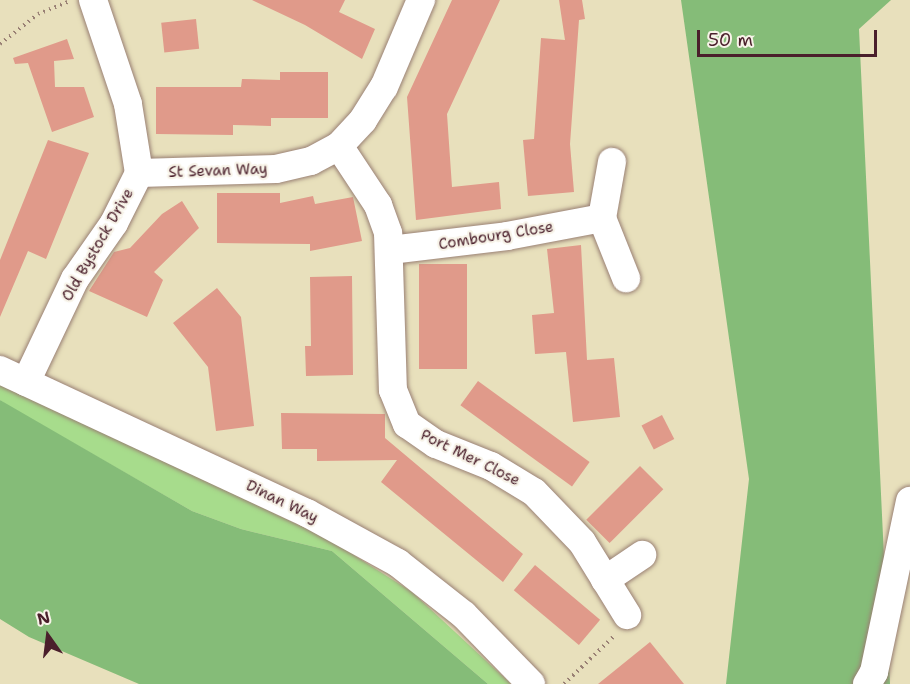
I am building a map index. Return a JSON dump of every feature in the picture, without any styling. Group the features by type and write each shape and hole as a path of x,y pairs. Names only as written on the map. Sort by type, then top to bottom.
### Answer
{"street":[{"name":"Old Bystock Drive","path":"26,382 75,279 114,223 139,173 128,104 93,0"},
{"name":"St Sevan Way","path":"139,173 276,169 311,161 339,146 363,120 384,87 421,0"},
{"name":"Port Mer Close","path":"339,146 378,205 390,250 393,390 407,424 429,441 491,466 534,492 582,542 625,611"},
{"path":"612,162 602,218 626,278"},
{"name":"Combourg Close","path":"390,250 602,218"},
{"name":"Dinan Way","path":"0,370 307,513 398,563 464,615 531,684"},
{"path":"867,684 874,672 910,501"},
{"path":"605,580 642,555"}],"path":[{"path":"0,45 38,14 75,0"},
{"path":"564,684 619,632 625,611"}],"green space":[{"path":"681,0 891,0 859,29 890,684 726,684 749,479"},
{"path":"0,383 330,540 412,592 511,684 488,684 332,551 241,529 192,511 7,405 0,400"},
{"path":"0,400 192,511 241,529 332,551 488,684 139,684 29,637 0,619"}],"building":[{"path":"252,0 345,0 339,12 375,29 362,59 305,25"},
{"path":"452,0 500,0 447,114 452,187 499,182 501,209 416,220 407,97"},
{"path":"559,0 582,0 585,19 579,20 570,144 574,192 528,196 523,140 534,139 541,38 565,40"},
{"path":"196,19 199,49 164,52 161,23"},
{"path":"67,39 74,59 54,61 55,87 84,87 94,117 52,132 28,63 15,64 13,58"},
{"path":"280,72 328,72 328,118 271,118 271,126 233,125 233,135 156,134 156,87 241,87 242,79 280,80"},
{"path":"48,140 89,153 46,259 28,251 0,317 0,260"},
{"path":"217,193 280,193 280,203 313,196 315,204 353,197 362,241 310,251 310,244 217,243"},
{"path":"182,201 199,228 154,272 163,280 147,317 89,291 114,252 130,248 162,214"},
{"path":"581,245 587,360 614,358 620,417 573,422 566,352 535,354 532,315 554,313 547,249"},
{"path":"419,264 467,264 467,369 419,369"},
{"path":"352,276 353,375 306,376 305,346 311,346 310,277"},
{"path":"217,288 241,317 254,426 216,431 208,367 173,323"},
{"path":"478,381 590,462 572,486 460,405"},
{"path":"281,413 385,414 385,438 523,554 503,582 381,482 397,460 317,461 317,449 282,449"},
{"path":"662,415 674,439 654,449 642,425"},
{"path":"640,466 663,489 610,543 586,520"},
{"path":"535,565 600,620 579,645 514,590"},
{"path":"650,642 684,684 598,684"}]}
